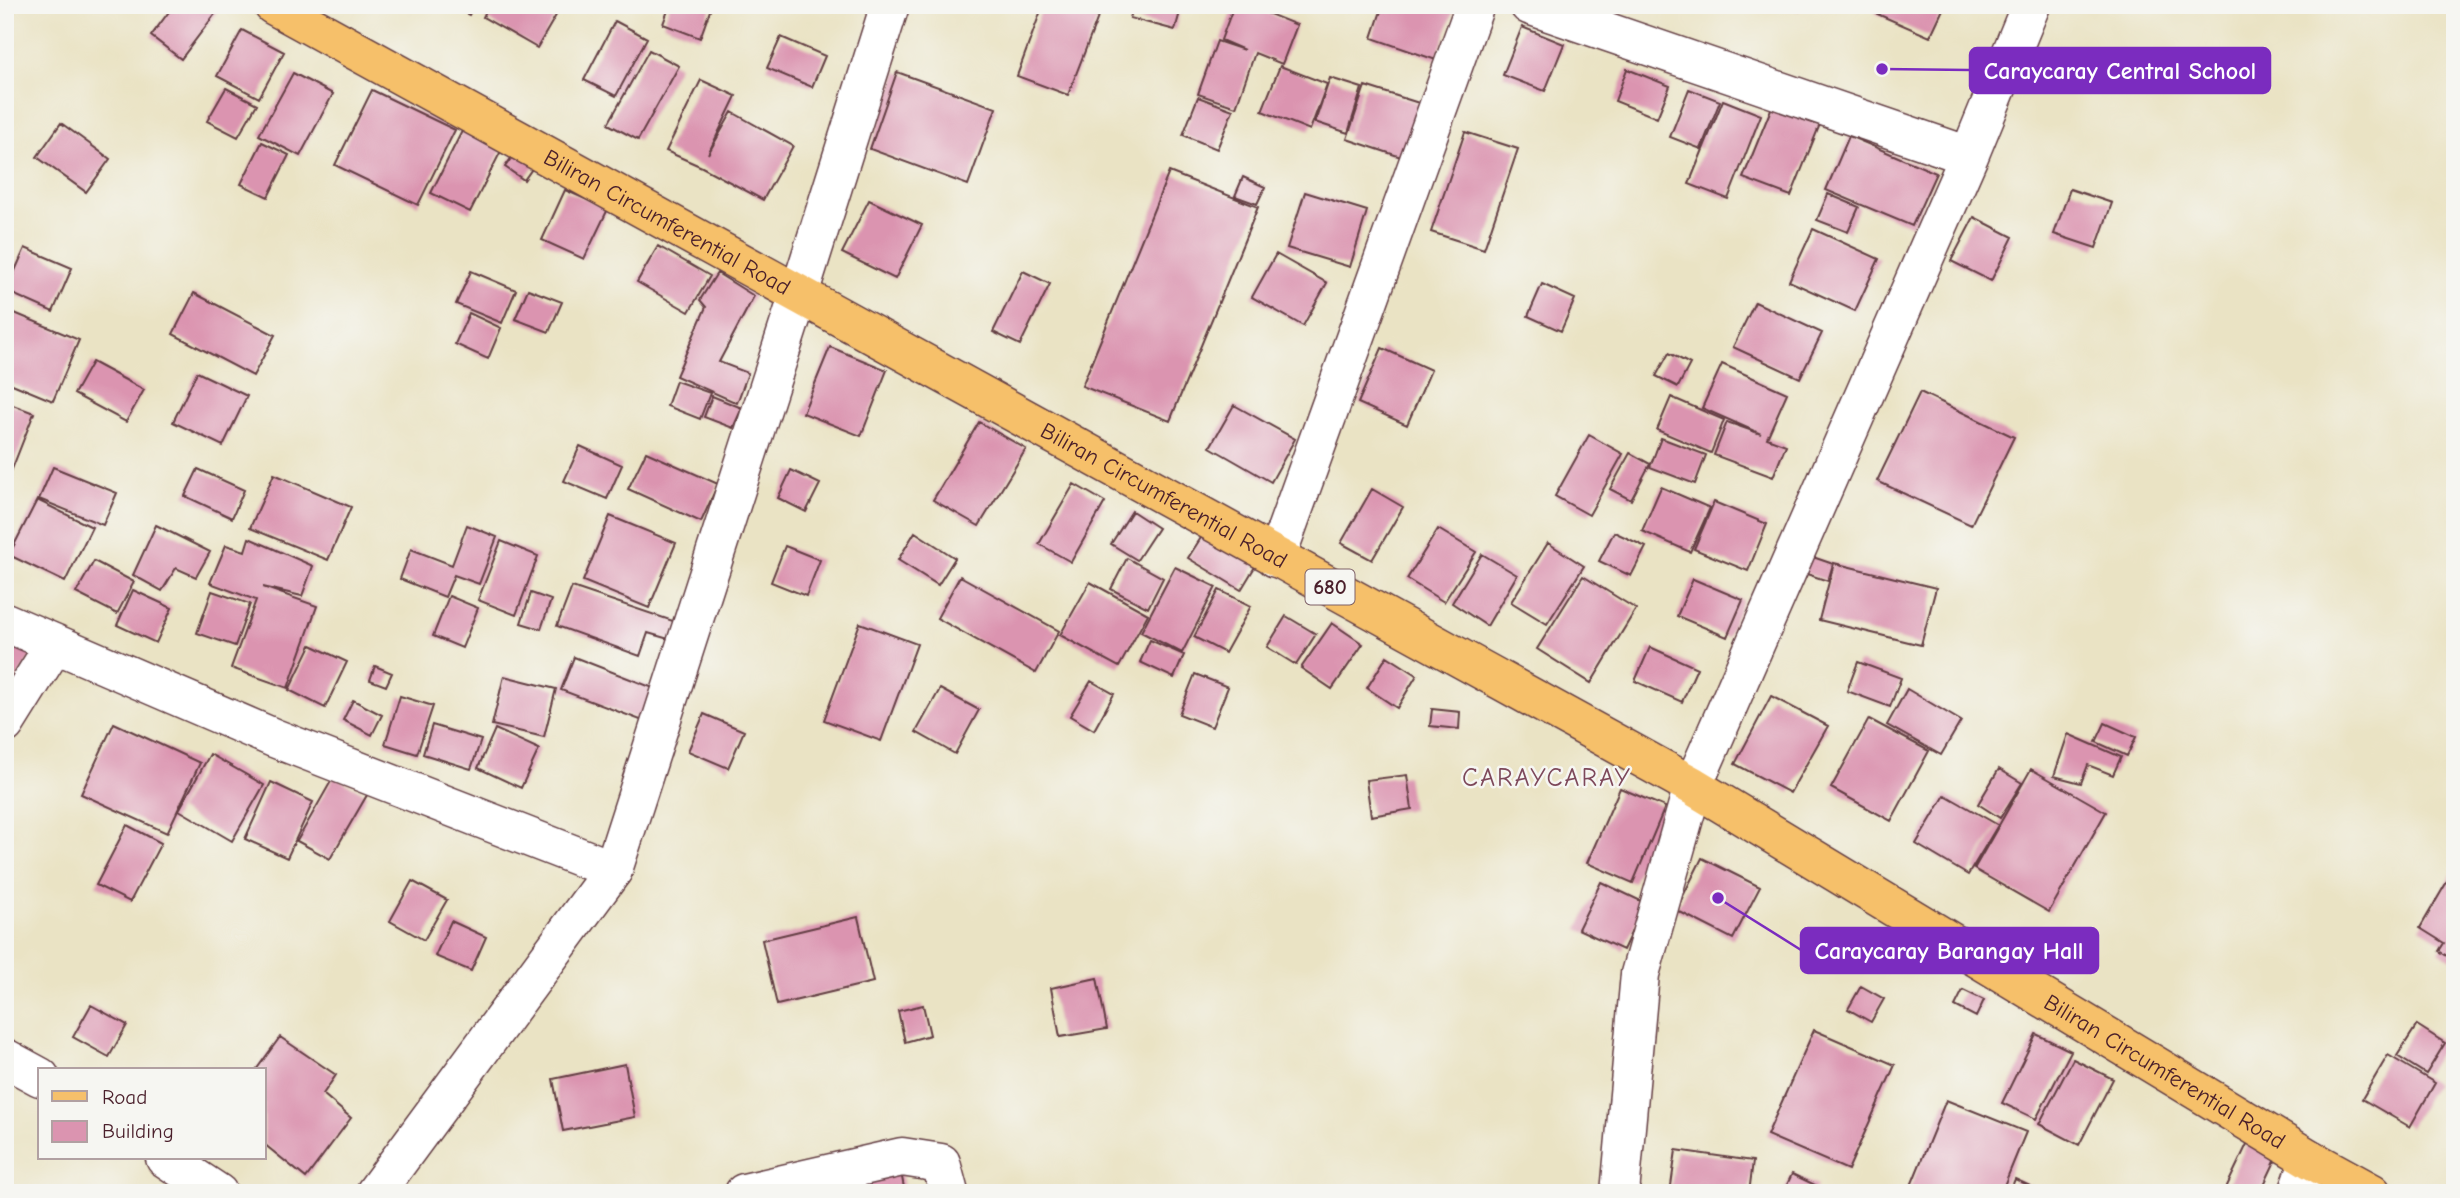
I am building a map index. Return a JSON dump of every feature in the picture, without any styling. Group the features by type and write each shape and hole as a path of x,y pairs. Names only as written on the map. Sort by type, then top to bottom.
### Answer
{"main road":[{"name":"Biliran Circumferential Road","path":"273,5 1693,786 2304,1176 2372,1193"}],"street":[{"path":"375,1193 613,870 890,5"},
{"path":"1276,558 1475,5"},
{"path":"1529,5 1969,156"},
{"path":"1620,1193 1640,974 1693,786 1969,156 2031,5"},
{"path":"5,622 274,738 613,870"},
{"path":"5,724 55,644"},
{"path":"5,1058 38,1076"},
{"path":"744,1193 902,1157 941,1163 949,1193"},
{"path":"168,1160 218,1193"}],"building":[{"path":"174,5 211,5 218,10 181,59 151,36"},
{"path":"448,5 474,5 469,15"},
{"path":"489,5 562,5 537,48 483,17"},
{"path":"670,5 712,5 700,38 663,24"},
{"path":"1043,5 1068,5 1098,17 1068,95 1017,76"},
{"path":"1134,5 1182,5 1175,30 1130,18"},
{"path":"1234,5 1247,5 1297,25 1282,64 1255,53 1236,107 1198,94 1217,41 1244,50 1221,40"},
{"path":"1383,5 1455,7 1436,60 1372,38"},
{"path":"1782,5 1801,5 1799,11"},
{"path":"1879,5 1945,5 1930,37 1875,13"},
{"path":"615,21 647,38 616,96 584,80"},
{"path":"1522,27 1564,44 1545,91 1503,75"},
{"path":"242,30 284,52 259,98 217,76"},
{"path":"781,37 825,56 812,87 767,68"},
{"path":"649,50 679,66 638,140 608,124"},
{"path":"1280,66 1327,84 1310,130 1262,111"},
{"path":"1627,69 1670,86 1657,118 1615,101"},
{"path":"897,72 996,108 968,185 870,149"},
{"path":"293,73 333,94 300,156 259,135"},
{"path":"1330,78 1362,88 1348,133 1315,122"},
{"path":"701,80 736,96 708,154 732,112 793,146 763,200 666,151"},
{"path":"1365,86 1422,104 1404,158 1347,139"},
{"path":"226,88 257,104 238,137 207,121"},
{"path":"1689,89 1720,101 1701,149 1670,137"},
{"path":"372,90 455,130 418,205 335,165"},
{"path":"1198,97 1233,110 1217,149 1183,135"},
{"path":"1723,100 1761,115 1728,199 1689,184"},
{"path":"1773,104 1820,124 1791,196 1743,178"},
{"path":"61,123 110,159 86,192 37,157"},
{"path":"463,129 502,149 470,212 431,193"},
{"path":"1465,132 1518,149 1484,249 1431,232"},
{"path":"1849,136 1936,173 1912,226 1826,190"},
{"path":"262,142 289,155 268,197 241,184"},
{"path":"517,150 536,163 524,180 505,167"},
{"path":"1169,172 1258,207 1170,421 1082,386"},
{"path":"1243,177 1265,187 1257,204 1235,196"},
{"path":"2070,189 2112,203 2096,248 2054,234"},
{"path":"565,190 608,209 584,259 542,240"},
{"path":"1305,192 1367,211 1350,267 1287,248"},
{"path":"1828,194 1859,207 1848,232 1817,220"},
{"path":"869,200 922,225 895,279 842,253"},
{"path":"1974,217 2013,237 1991,281 1951,261"},
{"path":"1813,229 1879,259 1855,311 1789,281"},
{"path":"658,246 710,276 689,312 637,282"},
{"path":"25,248 72,268 53,312 6,291"},
{"path":"1276,254 1327,283 1303,326 1252,297"},
{"path":"471,271 516,290 502,323 456,304"},
{"path":"1023,271 1050,284 1020,345 993,332"},
{"path":"717,273 754,296 719,362 748,373 737,403 676,376 706,307 700,300"},
{"path":"1542,284 1575,299 1561,331 1528,316"},
{"path":"528,289 562,302 549,332 515,319"},
{"path":"194,293 275,335 253,376 173,334"},
{"path":"1755,302 1822,333 1800,378 1733,347"},
{"path":"5,309 79,340 53,401 5,381"},
{"path":"469,313 501,328 488,359 455,344"},
{"path":"830,347 887,370 861,436 803,413"},
{"path":"1382,348 1431,370 1407,425 1358,403"},
{"path":"1669,353 1690,364 1678,387 1656,376"},
{"path":"92,362 144,390 126,422 74,394"},
{"path":"1722,364 1787,393 1767,438 1786,445 1773,477 1714,455 1727,422 1761,434 1702,408"},
{"path":"197,372 247,396 223,446 173,422"},
{"path":"676,381 710,393 700,419 667,406"},
{"path":"1920,392 2014,437 1971,525 1877,481"},
{"path":"712,396 742,408 733,428 704,417"},
{"path":"1671,397 1724,420 1711,453 1657,430"},
{"path":"5,402 34,413 5,487"},
{"path":"1234,405 1295,439 1271,482 1210,447"},
{"path":"979,422 1026,449 979,526 933,500"},
{"path":"1589,435 1623,454 1589,515 1555,496"},
{"path":"1661,438 1706,455 1695,484 1650,467"},
{"path":"580,446 622,465 607,499 564,481"},
{"path":"646,452 718,484 701,522 628,489"},
{"path":"1630,453 1650,464 1631,500 1610,489"},
{"path":"53,467 117,493 103,525 39,499"},
{"path":"198,469 244,490 232,518 185,496"},
{"path":"791,470 820,484 806,512 778,498"},
{"path":"274,474 351,507 328,560 250,528"},
{"path":"1074,484 1105,502 1071,562 1039,544"},
{"path":"1661,487 1710,508 1690,552 1642,531"},
{"path":"1372,489 1403,507 1372,560 1341,543"},
{"path":"37,500 92,527 65,582 9,555"},
{"path":"1714,502 1767,524 1748,571 1694,549"},
{"path":"1132,511 1158,528 1137,560 1111,544"},
{"path":"610,516 676,543 649,608 583,581"},
{"path":"156,525 210,552 196,577 176,568 162,591 133,575"},
{"path":"467,525 497,537 479,584 454,575 445,597 400,579 411,549 452,565"},
{"path":"1438,529 1476,552 1444,602 1407,579"},
{"path":"915,532 955,558 938,585 898,560"},
{"path":"1614,532 1646,547 1631,576 1599,561"},
{"path":"1204,533 1256,565 1241,590 1188,558"},
{"path":"249,538 313,566 302,596 263,587 317,606 288,688 231,668 256,600 210,583 226,545 245,551"},
{"path":"501,541 538,556 516,615 478,600"},
{"path":"1548,543 1584,566 1547,624 1511,602"},
{"path":"785,546 820,560 806,596 771,582"},
{"path":"1482,554 1517,575 1487,626 1452,603"},
{"path":"1807,555 1833,564 1828,581 1801,572"},
{"path":"1127,558 1163,578 1148,608 1111,589"},
{"path":"94,561 134,582 117,614 76,593"},
{"path":"1834,563 1936,588 1921,645 1819,620"},
{"path":"1175,567 1216,587 1182,653 1141,632"},
{"path":"960,576 1059,631 1036,673 937,618"},
{"path":"1583,576 1636,609 1591,683 1537,649"},
{"path":"1693,579 1743,600 1727,637 1677,616"},
{"path":"1090,582 1148,614 1119,667 1060,635"},
{"path":"572,587 679,623 672,640 648,633 640,656 557,626"},
{"path":"133,590 172,608 156,643 117,625"},
{"path":"1219,590 1251,606 1225,653 1194,637"},
{"path":"212,591 250,604 235,646 197,633"},
{"path":"531,593 551,600 541,629 521,623"},
{"path":"449,596 478,608 462,648 433,636"},
{"path":"1286,616 1316,634 1296,665 1267,647"},
{"path":"860,623 917,644 881,741 824,720"},
{"path":"1332,623 1363,644 1332,689 1301,668"},
{"path":"5,627 37,648 5,695"},
{"path":"1150,640 1184,655 1174,678 1140,662"},
{"path":"311,645 347,662 325,708 289,690"},
{"path":"1650,647 1697,668 1682,702 1635,681"},
{"path":"1387,656 1417,675 1397,708 1367,688"},
{"path":"574,657 656,689 643,721 561,690"},
{"path":"1858,662 1901,678 1890,707 1847,691"},
{"path":"375,666 392,673 386,686 370,680"},
{"path":"1195,674 1228,687 1212,727 1179,714"},
{"path":"504,676 556,689 544,737 492,725"},
{"path":"1091,681 1114,694 1094,730 1070,716"},
{"path":"940,689 979,710 955,754 916,732"},
{"path":"1907,689 1961,721 1941,755 1887,725"},
{"path":"400,696 433,706 417,754 385,744"},
{"path":"1771,696 1828,726 1790,793 1735,764"},
{"path":"353,700 382,715 372,735 343,720"},
{"path":"1432,709 1460,712 1459,729 1430,726"},
{"path":"704,714 744,731 728,768 688,751"},
{"path":"1869,719 1929,751 1891,821 1831,788"},
{"path":"114,723 200,763 167,833 81,794"},
{"path":"2105,723 2136,737 2127,756 2096,742"},
{"path":"432,725 481,740 471,769 423,754"},
{"path":"495,729 539,749 521,788 478,768"},
{"path":"2068,734 2121,757 2113,775 2088,765 2081,783 2054,776"},
{"path":"210,754 264,785 232,841 179,810"},
{"path":"1999,769 2022,783 2000,818 1978,804"},
{"path":"2031,769 2106,812 2049,912 1974,869"},
{"path":"1407,775 1412,809 1371,816 1366,780"},
{"path":"334,776 367,795 330,859 297,841"},
{"path":"271,782 313,802 287,858 245,839"},
{"path":"1620,788 1665,807 1633,883 1587,863"},
{"path":"1945,795 1998,825 1968,875 1916,844"},
{"path":"127,825 161,843 130,902 96,885"},
{"path":"1702,858 1760,887 1733,939 1676,910"},
{"path":"2455,868 2455,961 2439,951 2444,943 2420,928"},
{"path":"412,881 447,900 424,940 390,921"},
{"path":"1601,882 1645,903 1623,950 1578,929"},
{"path":"858,917 873,982 777,1005 762,940"},
{"path":"451,921 486,937 471,971 435,956"},
{"path":"1097,978 1107,1029 1060,1037 1051,988"},
{"path":"1861,986 1884,999 1871,1022 1848,1009"},
{"path":"1963,990 1984,1000 1976,1017 1955,1006"},
{"path":"91,1005 127,1025 109,1057 73,1037"},
{"path":"923,1005 930,1035 905,1042 898,1011"},
{"path":"2417,1025 2445,1043 2426,1074 2397,1056"},
{"path":"1814,1030 1895,1065 1848,1170 1767,1135"},
{"path":"2036,1034 2071,1051 2036,1119 2002,1103"},
{"path":"280,1037 336,1075 323,1094 351,1118 306,1178 266,1146 266,1068 257,1068"},
{"path":"2388,1055 2435,1083 2410,1127 2362,1099"},
{"path":"2073,1059 2113,1079 2079,1145 2039,1124"},
{"path":"625,1064 635,1117 563,1131 553,1079"},
{"path":"1946,1100 2026,1132 2001,1193 1908,1193"},
{"path":"2248,1142 2278,1155 2260,1193 2236,1193 2226,1188"},
{"path":"1676,1150 1753,1161 1749,1193 1670,1193"},
{"path":"901,1172 905,1193 837,1193 835,1185"},
{"path":"1792,1174 1817,1186 1813,1193 1783,1193"},
{"path":"2015,1179 2045,1193 2009,1193"}],"place":[{"name":"Caraycaray Central School","path":"1882,69"},
{"name":"Caraycaray Barangay Hall","path":"1718,898"}],"district":[{"name":"CARAYCARAY","path":"1547,778"}]}
